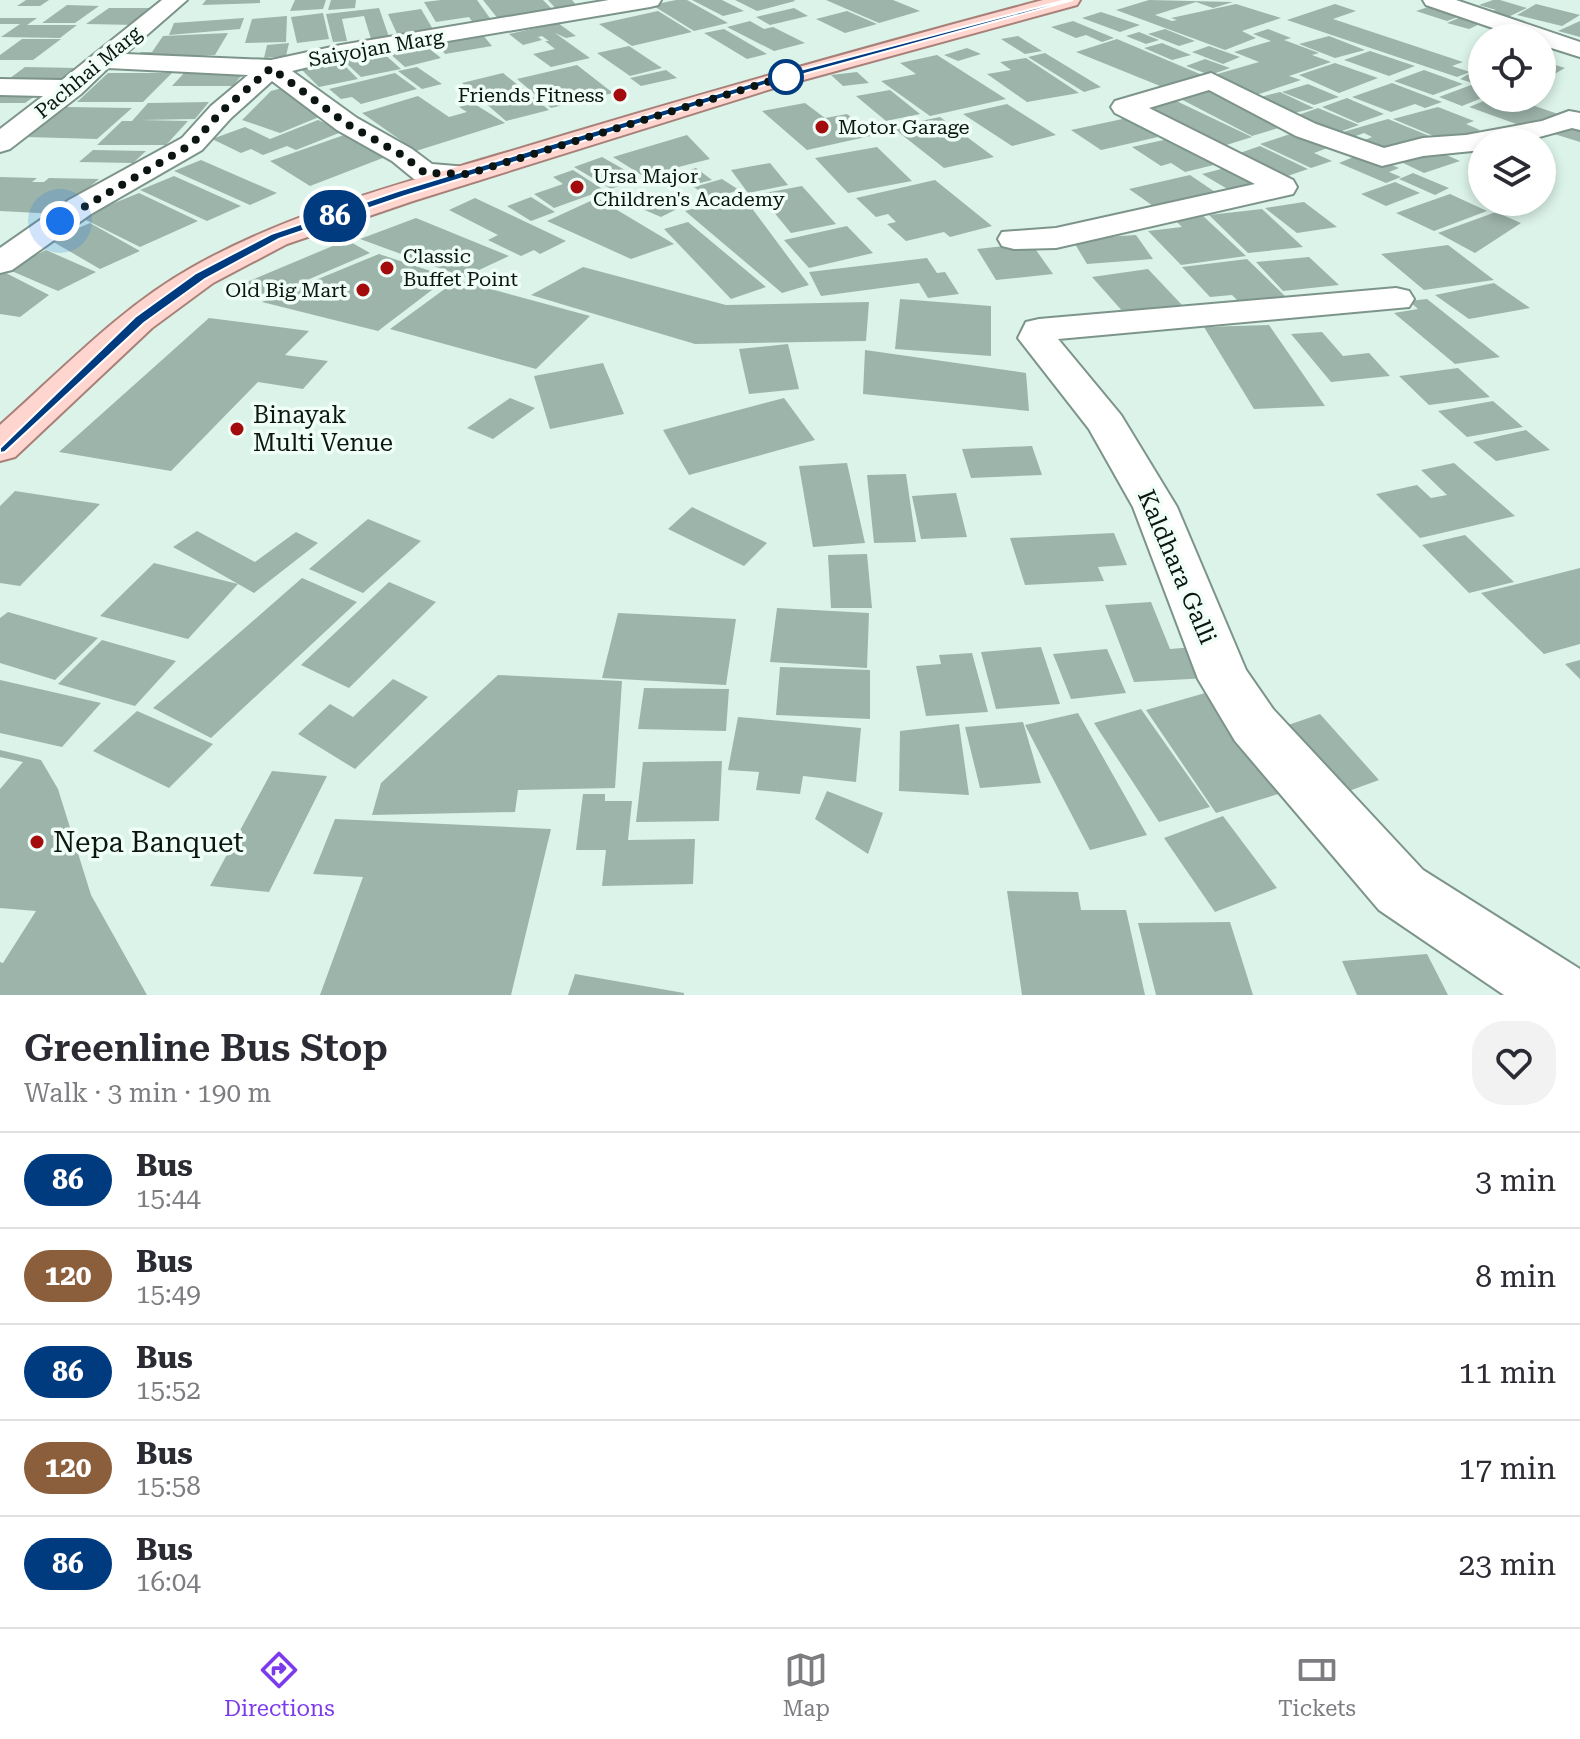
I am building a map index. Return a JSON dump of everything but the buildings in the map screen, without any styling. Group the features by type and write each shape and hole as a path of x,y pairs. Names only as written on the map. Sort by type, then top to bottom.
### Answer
{"main road":[{"path":"0,448 139,320 237,254 324,219 765,82 1069,0"}],"street":[{"name":"Pachhai Marg","path":"0,143 72,88 100,60 176,0"},
{"name":"Saiyojan Marg","path":"100,60 271,68 341,52 650,0"},
{"path":"1434,0 1580,50"},
{"path":"0,263 80,207 192,144 221,112 271,68 347,124 402,155 425,173 468,174"},
{"path":"1014,239 1056,238 1282,187 1125,107 1211,81 1306,130 1382,157 1423,147 1466,144 1550,128 1569,119 1580,122"},
{"path":"0,87 72,88"},
{"name":"Kaldhara Galli","path":"1396,299 1039,330 1037,338 1107,424 1155,507 1224,679 1254,725 1401,890 1561,995"}],"bus line":[{"name":"86","path":"0,448 139,320 176,292 237,254 275,237 402,194 765,82 1069,0"}],"place":[{"name":"Friends Fitness","path":"620,95"},
{"name":"Motor Garage","path":"822,127"},
{"name":"Ursa Major Children's Academy","path":"577,187"},
{"name":"Classic Buffet Point","path":"387,268"},
{"name":"Old Big Mart","path":"363,290"},
{"name":"Binayak Multi Venue","path":"237,429"},
{"name":"Nepa Banquet","path":"37,842"}],"route":[{"path":"60,221 192,144 221,112 271,68 347,124 402,155 425,173 468,174 790,75 786,77"}]}
